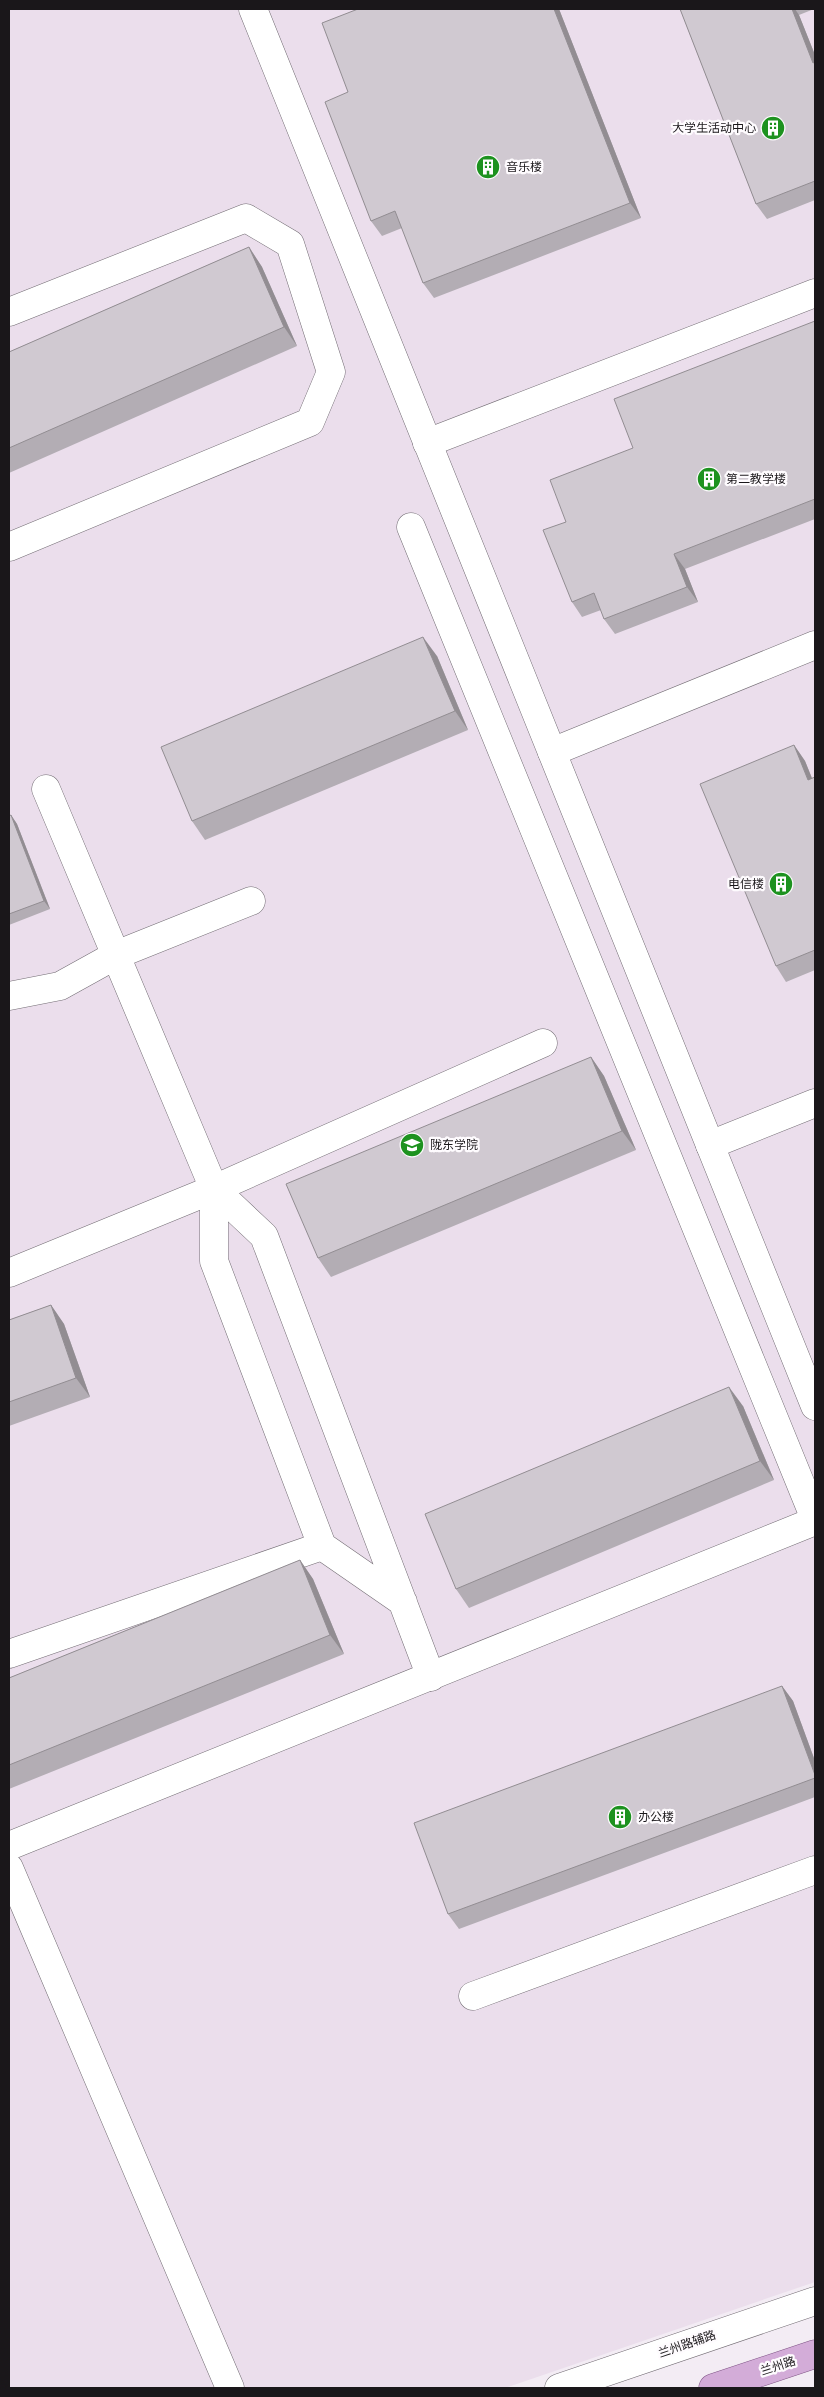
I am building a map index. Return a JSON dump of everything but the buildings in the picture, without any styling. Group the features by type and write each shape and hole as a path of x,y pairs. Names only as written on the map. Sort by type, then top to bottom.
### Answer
{"main road":[{"name":"兰州路","path":"713,2388 815,2354"}],"street":[{"path":"253,9 815,1406"},
{"path":"9,312 246,218 290,244 331,372 310,422 9,547"},
{"path":"427,443 815,293"},
{"path":"9,1846 432,1677 815,1520 411,527"},
{"path":"552,752 815,645"},
{"path":"46,789 214,1189 214,1261 322,1546 403,1602"},
{"path":"9,996 60,986 116,955 251,901"},
{"path":"9,1273 214,1189 543,1042"},
{"path":"710,1145 815,1102"},
{"path":"214,1189 264,1236 432,1677"},
{"path":"9,1654 322,1546"},
{"path":"9,1868 230,2388"},
{"path":"473,1996 815,1870"},
{"name":"兰州路辅路","path":"559,2388 815,2301"}],"shaded area":[{"name":"陇东学院","path":"9,9 815,9 815,2282 505,2388 9,2388"}],"place":[{"name":"大学生活动中心","path":"773,128"},
{"name":"音乐楼","path":"488,167"},
{"name":"第二教学楼","path":"709,479"},
{"name":"电信楼","path":"781,884"},
{"name":"陇东学院","path":"412,1145"},
{"name":"办公楼","path":"620,1817"}]}
